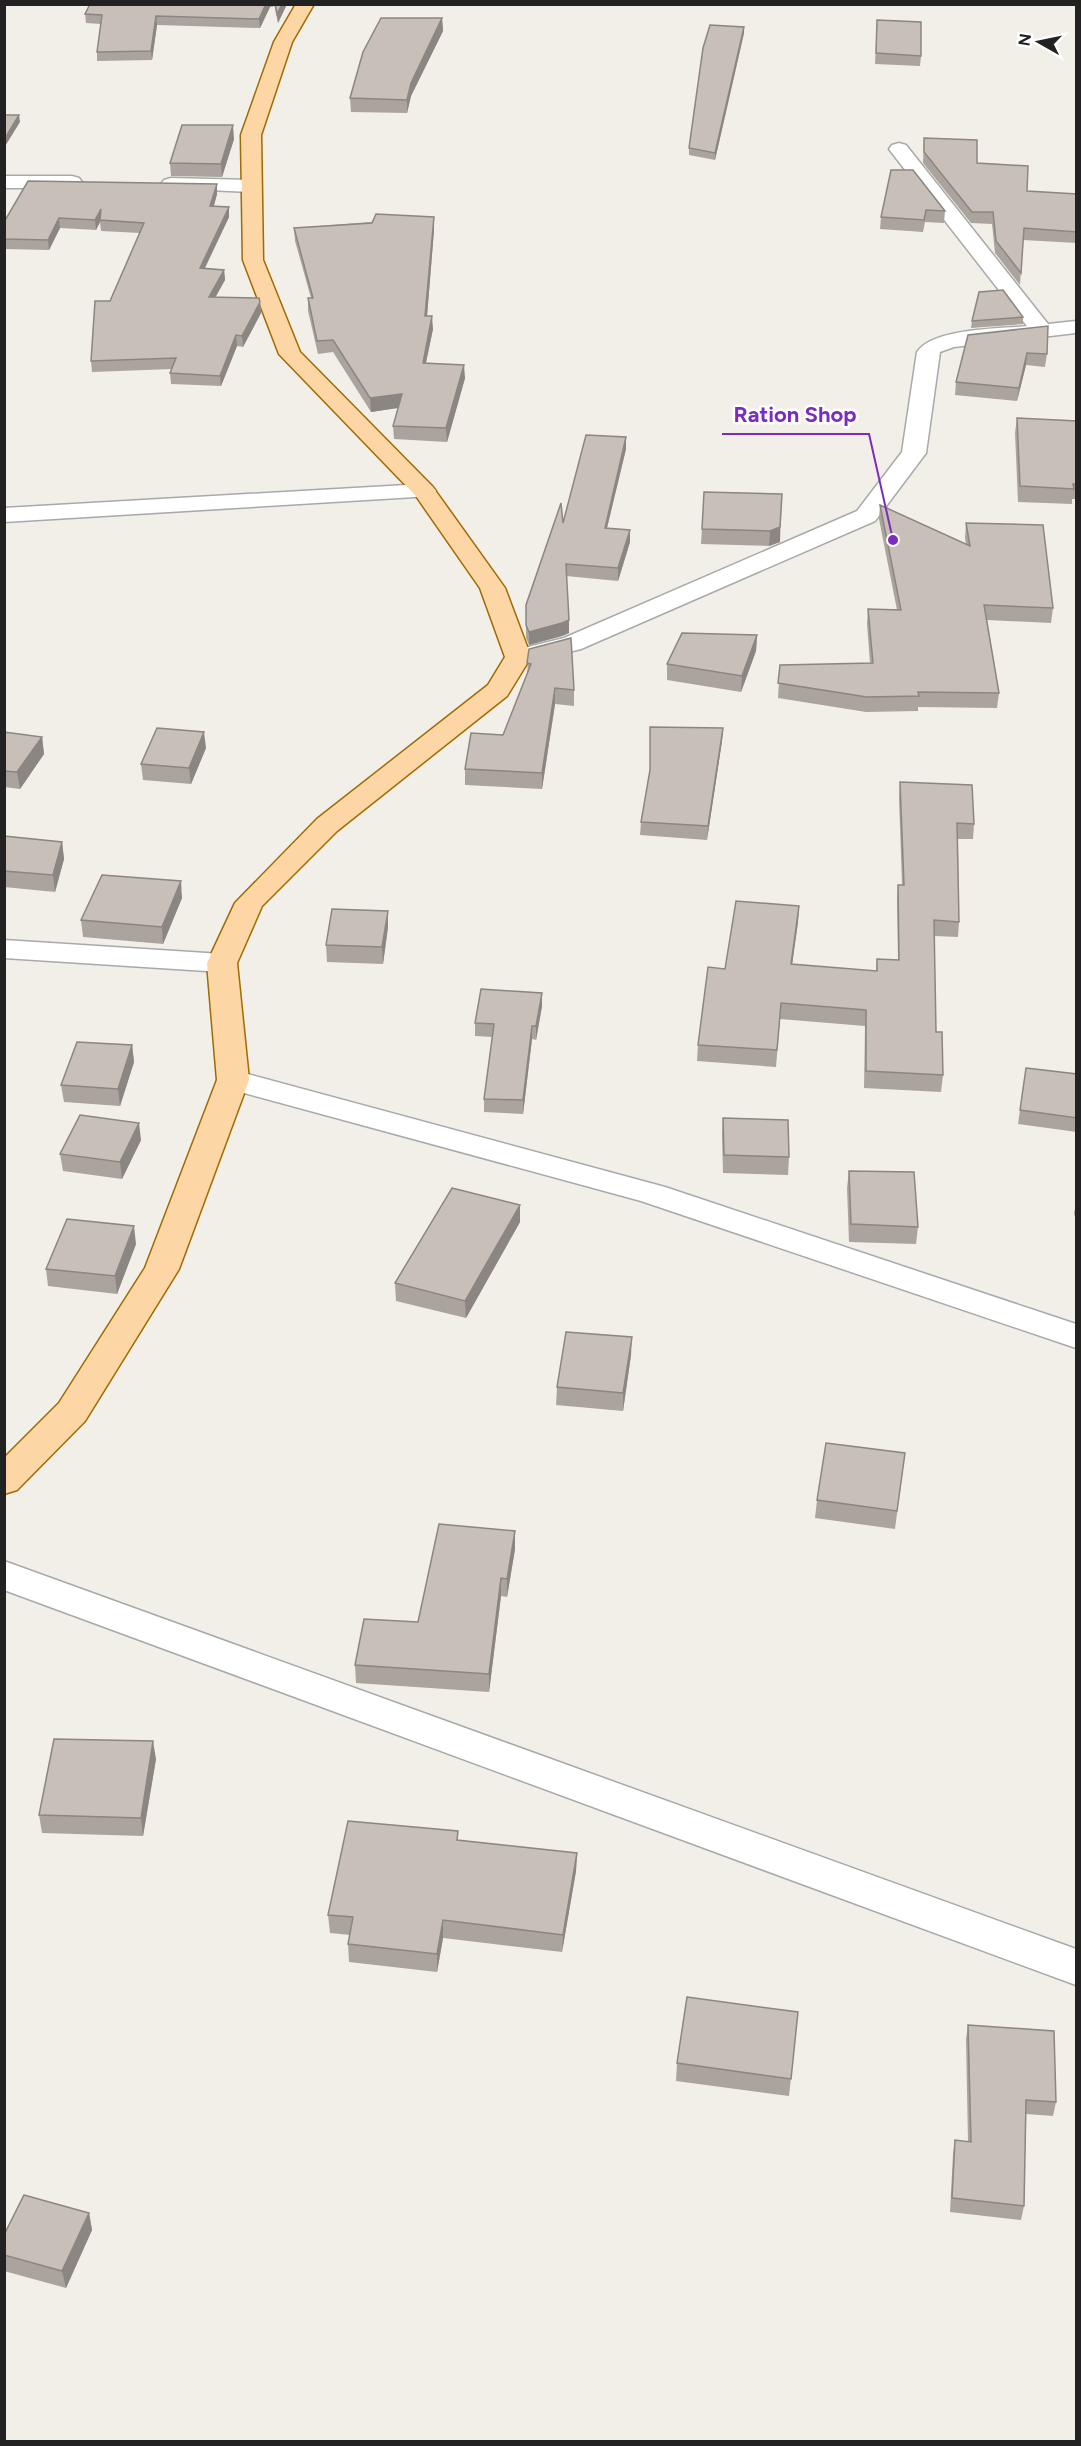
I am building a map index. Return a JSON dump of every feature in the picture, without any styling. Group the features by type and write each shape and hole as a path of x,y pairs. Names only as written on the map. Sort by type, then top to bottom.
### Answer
{"main road":[{"path":"4,1481 72,1412 162,1269 232,1080 222,963 249,903 327,825 498,690 519,657 492,588 424,491 290,354 253,260 251,135 283,42 305,4"}],"street":[{"path":"899,149 1042,331"},
{"path":"4,182 95,183"},
{"path":"155,184 251,186"},
{"path":"519,657 572,644 866,516 914,453 928,352 932,346 951,341 1077,327"},
{"path":"4,515 424,491"},
{"path":"4,948 222,963"},
{"path":"232,1080 652,1194 1077,1336"},
{"path":"4,1575 1077,1966"}],"building":[{"path":"90,4 266,4 259,19 156,16 151,51 97,52 102,15 85,14"},
{"path":"275,4 282,4 277,14"},
{"path":"381,18 442,18 411,83 407,100 350,98 363,52"},
{"path":"877,20 921,22 921,56 876,53"},
{"path":"710,25 744,27 715,153 689,148 703,48"},
{"path":"4,115 19,115 4,140"},
{"path":"182,125 233,125 221,164 170,163"},
{"path":"924,138 977,140 977,163 1028,166 1027,191 1077,194 1077,232 1024,228 1021,273 996,241 993,212 972,212 924,152"},
{"path":"891,170 913,170 945,211 926,210 924,220 881,217"},
{"path":"28,181 217,184 210,206 229,207 200,268 224,270 209,297 259,298 260,302 242,336 236,335 220,376 170,373 176,358 91,361 95,301 110,301 144,223 100,220 101,209 95,220 59,218 48,240 4,239 4,222"},
{"path":"376,214 434,217 425,316 432,316 423,363 464,365 446,428 393,426 402,394 370,398 333,340 317,341 308,298 313,298 294,228 372,223"},
{"path":"1003,290 1023,317 972,321 979,292"},
{"path":"1048,326 1047,354 1027,353 1019,388 956,382 968,335"},
{"path":"1017,418 1077,421 1077,484 1073,484 1074,489 1020,486"},
{"path":"586,435 626,437 605,528 630,530 618,568 566,564 569,620 529,632 526,625 526,605 561,503 563,523"},
{"path":"704,492 782,494 780,527 770,531 702,529"},
{"path":"880,505 970,546 966,523 1043,525 1053,608 984,605 999,693 918,692 919,696 867,697 778,683 780,665 873,663 868,609 901,610"},
{"path":"682,633 757,635 742,676 667,664"},
{"path":"571,638 574,690 555,688 542,773 465,769 471,733 503,735 531,664 527,663 529,649"},
{"path":"650,727 723,728 708,826 641,822 650,770"},
{"path":"157,728 204,732 189,768 141,764"},
{"path":"4,732 42,737 17,772 4,771"},
{"path":"900,782 972,785 974,824 957,823 959,922 934,920 936,1032 942,1032 943,1075 866,1071 866,1010 781,1003 777,1050 698,1045 708,967 725,969 736,901 799,906 791,964 877,971 877,959 899,960 898,885 904,885"},
{"path":"4,836 62,842 53,875 4,871"},
{"path":"102,875 181,881 162,927 81,920"},
{"path":"332,909 388,911 382,947 326,945"},
{"path":"481,989 542,993 536,1026 532,1026 523,1100 484,1099 494,1024 475,1023"},
{"path":"77,1042 132,1045 118,1089 61,1085"},
{"path":"1026,1068 1077,1074 1077,1118 1020,1110"},
{"path":"80,1115 139,1123 120,1162 60,1154"},
{"path":"723,1118 788,1120 789,1157 724,1155"},
{"path":"849,1171 914,1172 918,1227 851,1224"},
{"path":"452,1188 520,1205 465,1301 395,1283"},
{"path":"67,1219 134,1226 115,1276 46,1269"},
{"path":"566,1332 632,1337 623,1393 557,1387"},
{"path":"826,1443 905,1453 897,1511 817,1500"},
{"path":"439,1524 515,1531 507,1579 501,1578 489,1674 355,1665 364,1619 418,1622"},
{"path":"54,1739 153,1741 141,1818 39,1815"},
{"path":"348,1821 458,1831 457,1840 577,1853 563,1935 443,1920 437,1954 348,1944 353,1917 328,1915"},
{"path":"687,1997 798,2012 791,2079 677,2063"},
{"path":"968,2025 1054,2031 1056,2102 1026,2100 1024,2206 952,2198 955,2140 971,2142"},
{"path":"24,2195 89,2213 62,2271 4,2255 4,2235"}],"place":[{"name":"Ration Shop","path":"893,540"}]}
